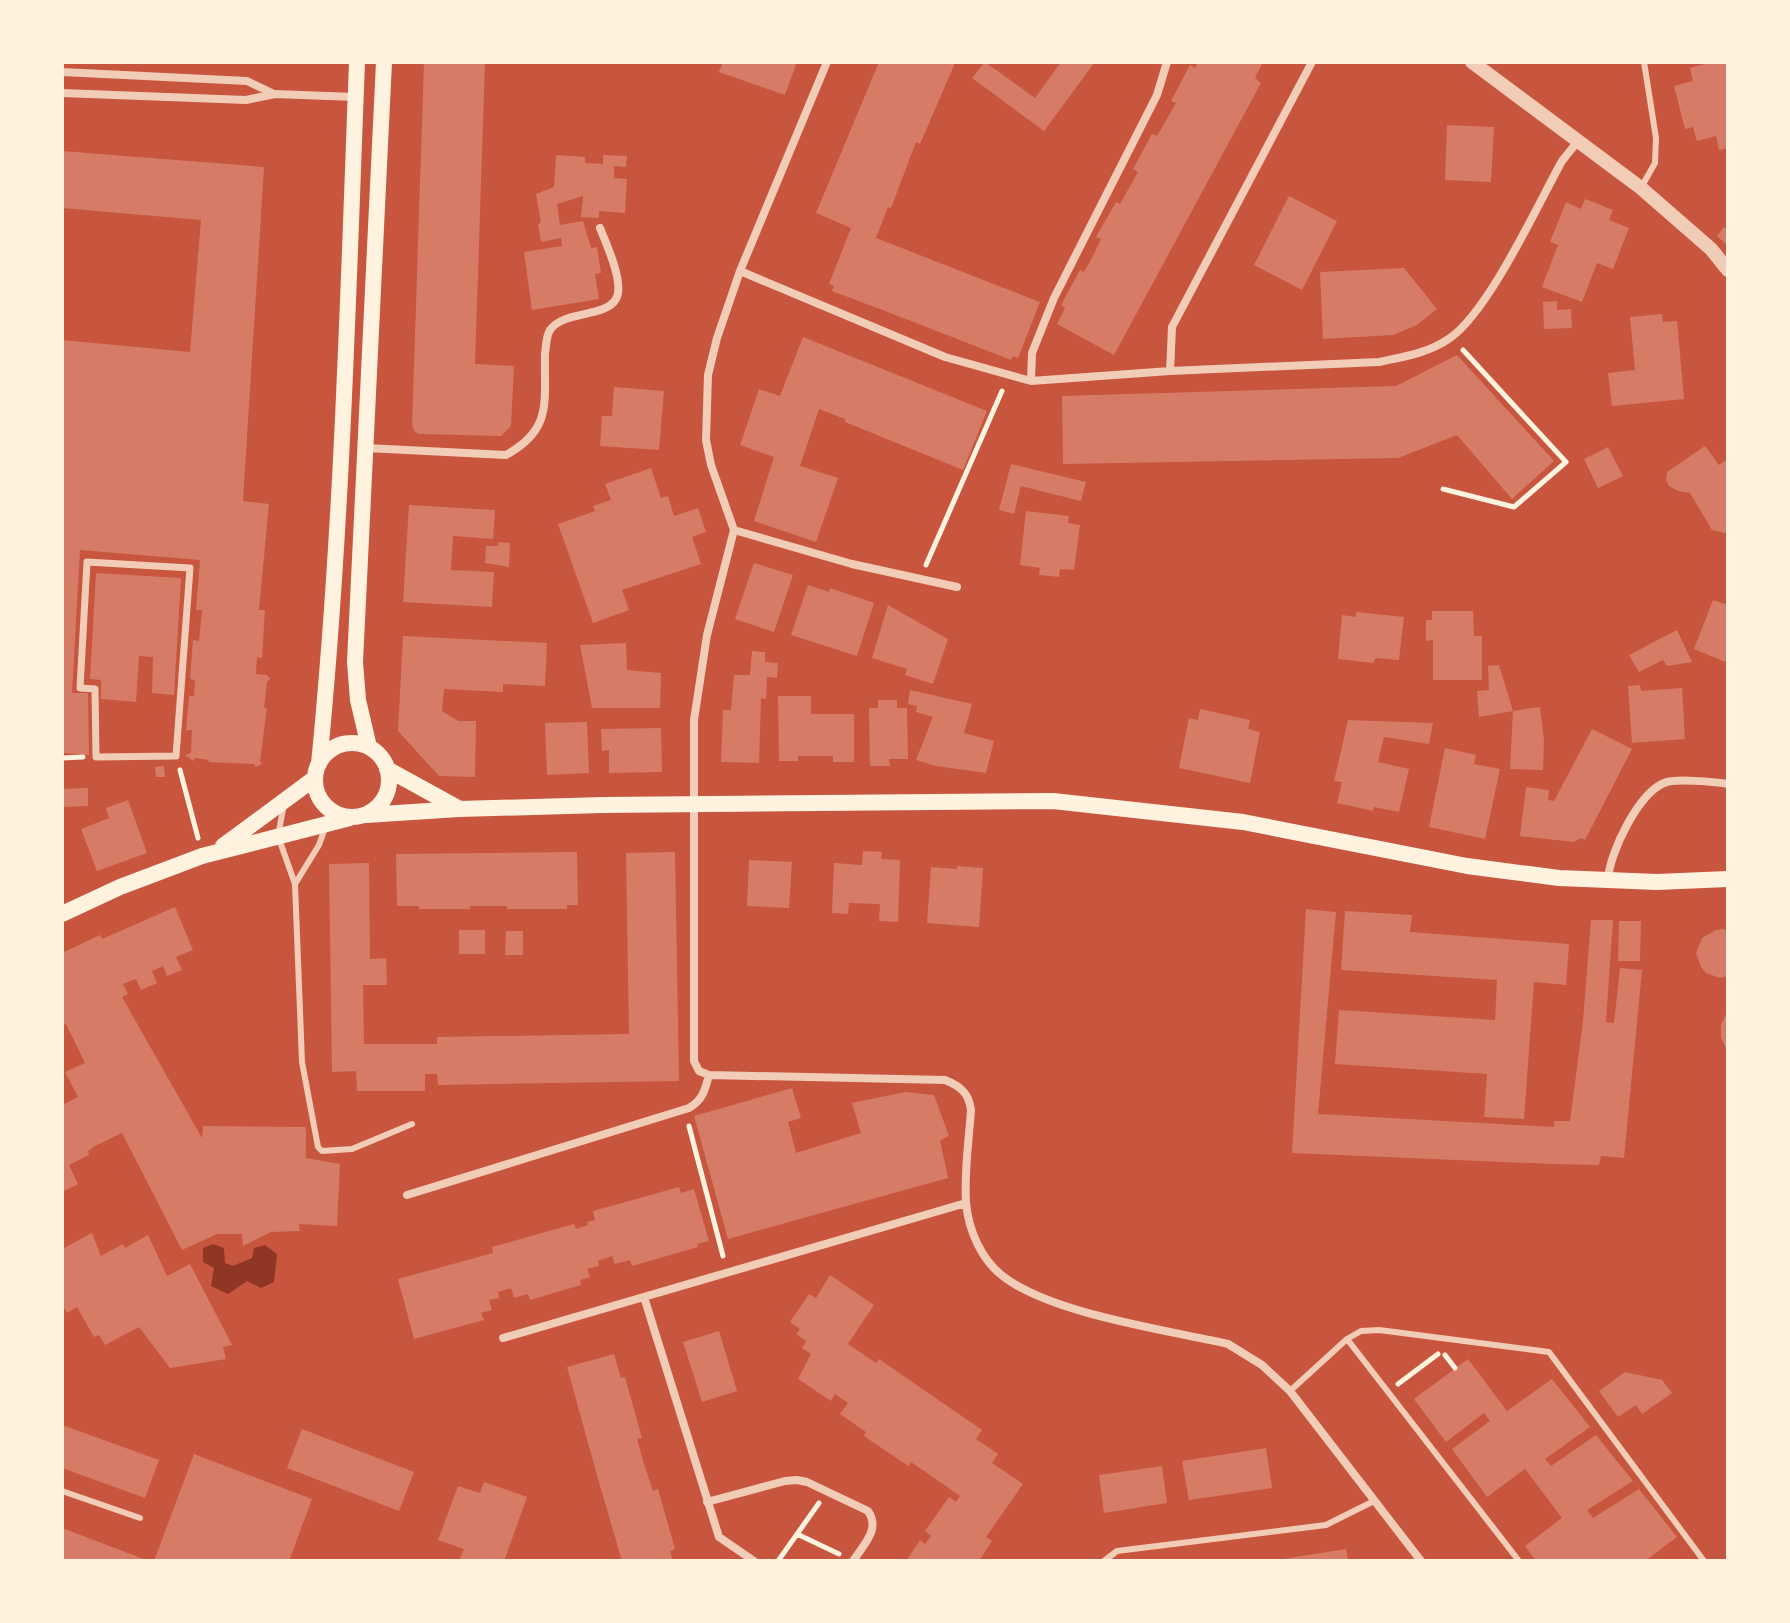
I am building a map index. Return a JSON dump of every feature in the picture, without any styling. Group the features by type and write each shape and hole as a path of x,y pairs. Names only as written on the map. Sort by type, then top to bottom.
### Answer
{"main road":[{"path":"357,62 340,509 330,660 316,789 328,809 358,816 376,809 388,791 389,779 383,760 369,747 358,700 355,662 384,62"},
{"path":"216,852 285,800 317,771 325,754 335,747 346,744 369,747"},
{"path":"387,769 459,809"},
{"path":"62,914 120,887 216,852 358,816 459,809 1015,800 1095,804 1243,822 1467,866 1608,881 1728,879"}],"street":[{"path":"827,62 740,271 708,375 706,440 711,465 734,530 699,676 694,720 694,1061 699,1071 709,1075 945,1080 954,1083 967,1094 971,1110 966,1203 981,1250 996,1270 1019,1288 1037,1296 1089,1312 1228,1344 1262,1365 1290,1391 1421,1561"},
{"path":"1031,381 1032,353 1054,298 1157,95 1167,62"},
{"path":"1170,371 1172,327 1312,62"},
{"path":"1472,62 1641,188 1711,249 1728,270"},
{"path":"62,72 247,81 275,94"},
{"path":"62,93 246,100 275,94 356,97"},
{"path":"740,271 945,357 1031,381 1170,371 1379,362 1409,356 1452,337 1485,298 1562,161 1578,141"},
{"path":"366,448 506,455 525,444 539,428 543,414 549,331 560,321 608,307 616,299 619,288 610,251 600,228"},
{"path":"734,530 919,580 957,587"},
{"path":"87,562 190,568 176,756 96,757 95,689 80,688 87,562"},
{"path":"1608,881 1609,865 1621,837 1645,798 1666,782 1728,784"},
{"path":"407,1195 685,1110 698,1103 709,1075"},
{"path":"503,1338 966,1203"},
{"path":"644,1297 719,1537 754,1561"},
{"path":"707,1502 785,1481 807,1482 868,1511 872,1518 873,1531 849,1559"}],"lane":[{"path":"1641,188 1655,163 1656,138 1644,62"},
{"path":"285,800 278,836 295,884 302,1062 318,1147 322,1151 352,1149 412,1124"},
{"path":"295,884 319,845 326,823"},
{"path":"1290,1391 1347,1339 1361,1331 1379,1330 1549,1352 1704,1561"},
{"path":"1347,1339 1519,1561"},
{"path":"62,1491 140,1518"},
{"path":"1104,1561 1117,1551 1326,1525 1374,1501"}],"path":[{"path":"1443,489 1514,507 1566,462 1452,337"},
{"path":"919,580 1008,376"},
{"path":"176,756 198,839"},
{"path":"685,1110 728,1272"},
{"path":"1388,1392 1442,1351 1455,1368"},
{"path":"778,1561 827,1491"},
{"path":"797,1534 849,1559"}],"shaded area":[{"path":"213,1244 224,1248 225,1263 233,1266 252,1258 254,1248 265,1245 277,1254 274,1282 261,1288 247,1281 228,1294 211,1286 214,1268 203,1262 203,1248"}],"building":[{"path":"424,62 485,62 475,364 514,366 511,426 501,436 420,434 412,426"},
{"path":"723,62 797,62 785,95 719,72"},
{"path":"879,62 955,63 920,144 916,142 876,238 1040,302 1018,358 1013,356 1011,360 832,291 834,286 829,284 851,228 816,213"},
{"path":"985,62 1035,98 1061,62 1095,62 1044,131 972,78"},
{"path":"1198,62 1263,62 1255,78 1261,83 1114,355 1057,324 1065,308 1061,305 1080,270 1084,272 1093,256 1101,239 1096,237 1116,202 1120,204 1138,172 1133,169 1152,134 1157,136 1176,103 1171,101 1190,65 1195,68"},
{"path":"1712,62 1728,62 1728,148 1719,150 1716,136 1697,141 1693,127 1685,129 1674,86 1693,81 1690,68"},
{"path":"1447,125 1494,127 1491,182 1445,180"},
{"path":"62,151 264,167 243,501 269,504 259,610 265,610 262,658 257,657 256,674 267,675 270,679 264,708 267,708 262,764 256,767 254,764 208,762 195,758 193,761 185,755 191,753 192,730 186,730 189,696 194,696 195,680 190,679 193,640 199,641 202,610 196,610 200,560 80,550 72,693 88,693 89,755 62,753 62,340 190,352 201,220 62,208"},
{"path":"556,155 585,157 585,163 603,164 603,155 627,156 626,167 614,166 614,178 627,179 625,213 599,211 599,218 581,217 583,196 557,204 560,225 583,221 591,248 597,247 601,273 595,274 599,299 532,310 524,252 562,246 561,238 541,242 536,194 554,187"},
{"path":"1289,196 1337,221 1302,290 1254,265"},
{"path":"1585,199 1613,210 1609,220 1629,228 1613,269 1597,263 1582,302 1542,287 1558,245 1550,242 1566,202 1581,209"},
{"path":"1724,227 1728,230 1728,246 1717,236"},
{"path":"1404,268 1437,309 1417,325 1393,335 1323,339 1320,272"},
{"path":"1557,301 1557,310 1571,309 1572,328 1544,329 1543,302"},
{"path":"1662,314 1663,322 1677,321 1684,399 1612,406 1608,373 1635,370 1630,317"},
{"path":"803,337 987,411 963,470 819,409 800,466 838,478 816,542 754,521 774,457 740,445 759,389 780,396"},
{"path":"1457,355 1554,461 1512,499 1457,435 1398,458 1063,464 1062,396 1396,386"},
{"path":"614,387 664,391 659,450 600,446 602,416 612,416"},
{"path":"1705,446 1719,465 1728,459 1728,534 1712,530 1690,493 1669,486 1666,479 1667,472"},
{"path":"1608,447 1623,476 1598,488 1584,459"},
{"path":"1011,464 1086,482 1081,501 1021,486 1014,514 999,510"},
{"path":"651,468 661,498 668,496 674,516 698,508 706,532 692,537 701,564 622,590 629,610 593,623 558,524 595,511 593,506 611,500 605,484"},
{"path":"409,505 495,510 493,539 453,536 451,570 494,572 492,607 403,602"},
{"path":"1026,511 1069,516 1068,523 1080,525 1074,570 1060,569 1059,577 1039,575 1040,568 1020,565"},
{"path":"498,542 510,543 509,567 485,563 486,546 498,546"},
{"path":"754,563 793,575 774,632 735,619"},
{"path":"96,573 181,578 174,695 152,693 153,657 139,656 136,702 101,699 101,680 90,679"},
{"path":"808,585 829,592 830,588 874,603 857,656 791,635"},
{"path":"1713,600 1728,605 1728,663 1694,649"},
{"path":"888,605 948,639 933,684 905,675 907,669 872,658"},
{"path":"1432,611 1473,611 1474,636 1482,636 1482,680 1433,680 1433,640 1426,641 1426,620 1432,620"},
{"path":"1356,612 1404,617 1399,660 1376,658 1373,663 1338,659 1342,615 1356,617"},
{"path":"1677,630 1692,662 1667,666 1663,660 1639,672 1629,655"},
{"path":"403,636 547,643 545,686 503,684 503,692 444,689 442,711 458,721 476,721 475,777 439,776 398,731"},
{"path":"626,643 627,670 661,673 660,708 592,708 580,645"},
{"path":"752,651 765,652 765,662 778,663 777,678 767,677 766,699 761,698 759,763 721,762 723,710 731,710 734,675 750,675"},
{"path":"1499,665 1513,711 1479,717 1477,691 1489,690 1488,666"},
{"path":"1640,685 1641,691 1682,688 1685,739 1632,743 1628,686"},
{"path":"910,690 972,704 964,733 994,741 986,773 916,760 933,717 916,712 917,706 908,704"},
{"path":"778,696 811,696 811,714 854,714 854,762 833,762 833,756 798,756 798,761 779,761"},
{"path":"878,700 897,700 897,708 907,708 908,759 889,759 890,766 870,766 869,708 878,708"},
{"path":"1540,707 1544,740 1543,770 1510,769 1513,711"},
{"path":"1200,709 1250,720 1248,729 1260,732 1250,783 1179,768 1189,718 1198,720"},
{"path":"1348,720 1433,723 1429,744 1384,737 1378,762 1409,769 1399,812 1374,807 1373,811 1337,803 1342,782 1334,781"},
{"path":"587,722 589,773 547,775 545,723"},
{"path":"661,728 662,772 609,773 609,750 602,751 601,729"},
{"path":"1592,729 1632,749 1585,840 1581,838 1574,842 1520,836 1526,787 1549,790 1548,800 1554,801"},
{"path":"1445,748 1476,755 1474,764 1500,769 1485,839 1429,827"},
{"path":"164,766 165,777 156,777 155,767"},
{"path":"88,788 88,806 62,807 62,789"},
{"path":"128,800 147,853 97,871 81,829 109,818 106,808"},
{"path":"863,851 882,852 881,859 900,860 898,922 879,921 880,904 849,903 848,914 832,913 834,863 862,865"},
{"path":"577,852 578,905 567,905 567,909 470,906 470,909 419,909 419,906 397,906 396,854"},
{"path":"675,852 679,1081 438,1085 437,1074 425,1074 425,1091 357,1091 356,1071 332,1072 329,864 369,863 370,959 386,958 387,985 363,985 364,1044 437,1044 437,1037 629,1034 626,853"},
{"path":"749,860 792,862 789,908 747,906"},
{"path":"957,866 983,868 979,927 927,923 931,867 957,869"},
{"path":"175,907 193,950 176,957 182,970 167,976 163,966 152,971 157,983 141,990 136,979 123,984 128,994 122,997 202,1138 203,1126 306,1127 306,1158 340,1164 337,1226 299,1224 300,1231 271,1232 243,1246 242,1234 217,1234 182,1250 122,1133 95,1146 88,1151 89,1155 69,1165 78,1184 62,1192 62,1105 78,1097 65,1072 85,1063 66,1024 62,1026 62,953"},
{"path":"1306,909 1336,912 1318,1114 1554,1127 1554,1121 1570,1121 1583,1021 1591,920 1613,920 1606,1022 1614,1023 1620,968 1642,970 1624,1158 1601,1156 1599,1165 1292,1153"},
{"path":"1345,911 1412,915 1410,932 1569,944 1566,985 1534,982 1524,1119 1484,1117 1487,1074 1335,1064 1339,1010 1495,1020 1497,980 1341,970"},
{"path":"1619,921 1641,921 1640,961 1618,961"},
{"path":"1724,929 1728,931 1728,976 1720,978 1706,973 1696,953 1702,938"},
{"path":"459,930 485,930 485,954 459,954"},
{"path":"506,931 523,931 523,955 505,955"},
{"path":"1728,1010 1728,1053 1721,1037 1721,1025"},
{"path":"792,1088 801,1118 788,1122 796,1153 861,1133 852,1103 905,1092 934,1095 949,1136 940,1140 948,1178 728,1239 694,1116"},
{"path":"679,1187 681,1193 694,1189 709,1241 632,1266 630,1260 615,1264 612,1256 598,1261 599,1266 587,1269 590,1277 580,1280 581,1285 530,1300 528,1294 514,1298 511,1288 498,1292 499,1298 489,1300 492,1310 481,1313 484,1320 414,1339 398,1279 493,1253 492,1247 574,1224 576,1229 595,1220 593,1211"},
{"path":"92,1233 101,1256 123,1244 125,1248 148,1235 167,1276 190,1264 232,1345 223,1347 226,1359 170,1368 139,1327 105,1345 99,1335 94,1337 77,1307 67,1313 62,1304 62,1249"},
{"path":"830,1275 874,1305 848,1344 876,1363 879,1359 982,1430 976,1439 998,1454 992,1463 1023,1484 986,1537 992,1541 979,1561 906,1561 920,1540 925,1544 931,1536 925,1531 949,1497 956,1502 960,1496 911,1462 908,1466 864,1436 866,1432 840,1414 848,1403 835,1394 831,1401 798,1379 811,1354 802,1348 806,1341 796,1334 800,1329 790,1322 809,1294 816,1298"},
{"path":"719,1331 737,1391 702,1402 683,1342"},
{"path":"614,1354 621,1378 625,1377 642,1438 637,1439 644,1464 653,1491 658,1489 675,1549 670,1551 673,1561 622,1561 598,1479 567,1367"},
{"path":"1468,1359 1507,1411 1552,1379 1590,1427 1545,1459 1551,1466 1596,1435 1633,1481 1587,1510 1593,1518 1639,1489 1677,1537 1645,1561 1536,1561 1525,1546 1562,1518 1525,1469 1487,1497 1452,1449 1490,1421 1484,1413 1446,1442 1414,1399"},
{"path":"1625,1372 1662,1380 1672,1393 1642,1414 1636,1405 1618,1417 1599,1391"},
{"path":"62,1425 159,1460 145,1498 62,1468"},
{"path":"302,1429 414,1472 399,1511 287,1468"},
{"path":"1266,1448 1272,1488 1189,1500 1182,1461"},
{"path":"194,1454 312,1499 289,1561 154,1561"},
{"path":"1162,1466 1167,1503 1104,1513 1099,1475"},
{"path":"484,1482 527,1497 504,1561 459,1561 464,1549 438,1540 458,1486 480,1493"},
{"path":"62,1528 149,1561 62,1561"},
{"path":"1346,1549 1348,1561 1283,1561 1283,1559"}]}
